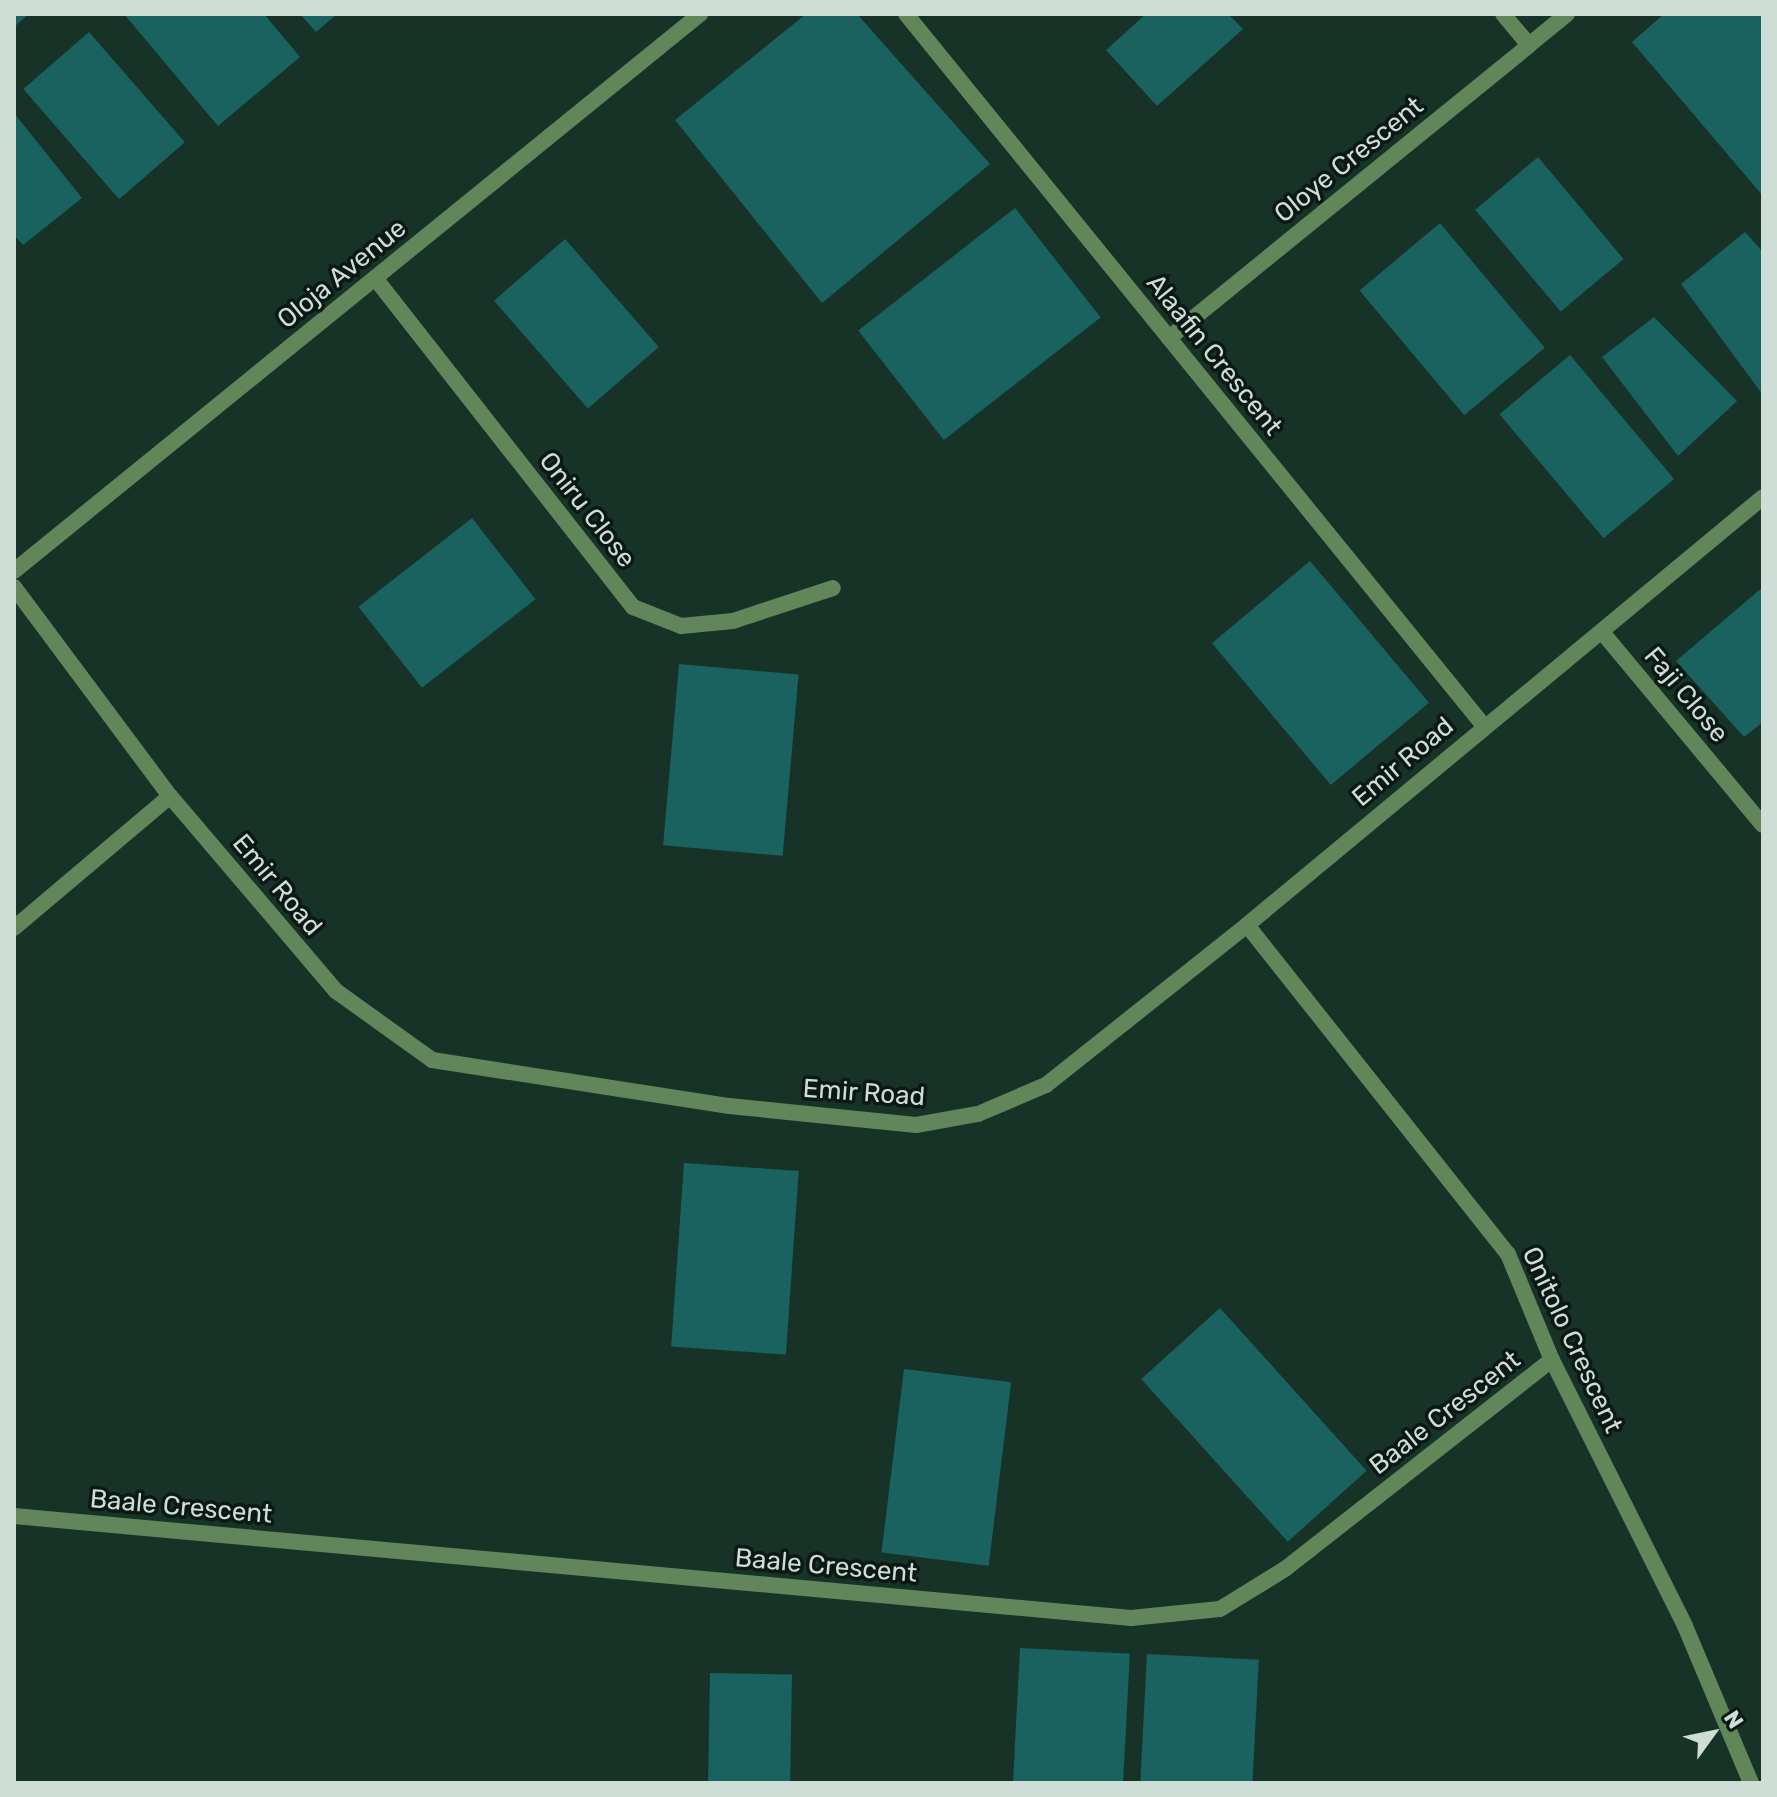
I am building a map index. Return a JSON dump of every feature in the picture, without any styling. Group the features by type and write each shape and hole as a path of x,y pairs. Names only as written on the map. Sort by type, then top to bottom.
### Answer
{"street":[{"name":"Oloja Avenue","path":"14,571 700,14"},
{"name":"Alaafin Crescent","path":"906,14 1484,726"},
{"path":"1503,14 1529,45"},
{"name":"Oloye Crescent","path":"1169,338 1567,14"},
{"name":"Oniru Close","path":"375,278 633,607 681,626 733,621 833,588"},
{"name":"Emir Road","path":"14,587 170,796 336,991 432,1060 729,1106 916,1125 978,1114 1046,1085 1247,925 1763,497"},
{"name":"Faji Close","path":"1602,632 1763,825"},
{"path":"14,928 170,796"},
{"name":"Onitolo Crescent","path":"1247,925 1508,1254 1552,1360 1685,1626 1751,1783"},
{"name":"Baale Crescent","path":"14,1516 1131,1618 1220,1609 1285,1569 1552,1360"}],"building":[{"path":"14,14 29,14 14,27"},
{"path":"124,14 264,14 300,57 218,126"},
{"path":"300,14 337,14 316,32"},
{"path":"806,14 857,14 990,164 822,303 675,120"},
{"path":"1146,14 1228,14 1243,29 1157,106 1106,50"},
{"path":"1664,14 1763,14 1763,196 1632,42"},
{"path":"89,32 185,142 119,199 23,89"},
{"path":"14,113 82,198 23,245 14,235"},
{"path":"1538,157 1623,259 1561,312 1475,210"},
{"path":"1015,208 1101,318 944,440 858,331"},
{"path":"1440,223 1545,348 1464,415 1360,290"},
{"path":"1745,232 1763,252 1763,395 1681,284"},
{"path":"565,239 659,347 588,409 494,301"},
{"path":"1654,317 1737,401 1678,456 1602,357"},
{"path":"1570,355 1674,479 1604,538 1500,414"},
{"path":"472,518 535,599 422,688 359,607"},
{"path":"1310,561 1429,703 1331,785 1212,643"},
{"path":"1763,587 1763,722 1744,737 1676,661"},
{"path":"679,664 799,674 783,856 663,845"},
{"path":"684,1163 799,1171 786,1355 671,1347"},
{"path":"1220,1308 1367,1471 1288,1542 1141,1379"},
{"path":"904,1369 1011,1382 989,1566 881,1553"},
{"path":"1020,1648 1130,1654 1123,1783 1013,1783"},
{"path":"1147,1654 1259,1660 1252,1783 1140,1783"},
{"path":"710,1673 792,1674 790,1783 708,1783"}]}
